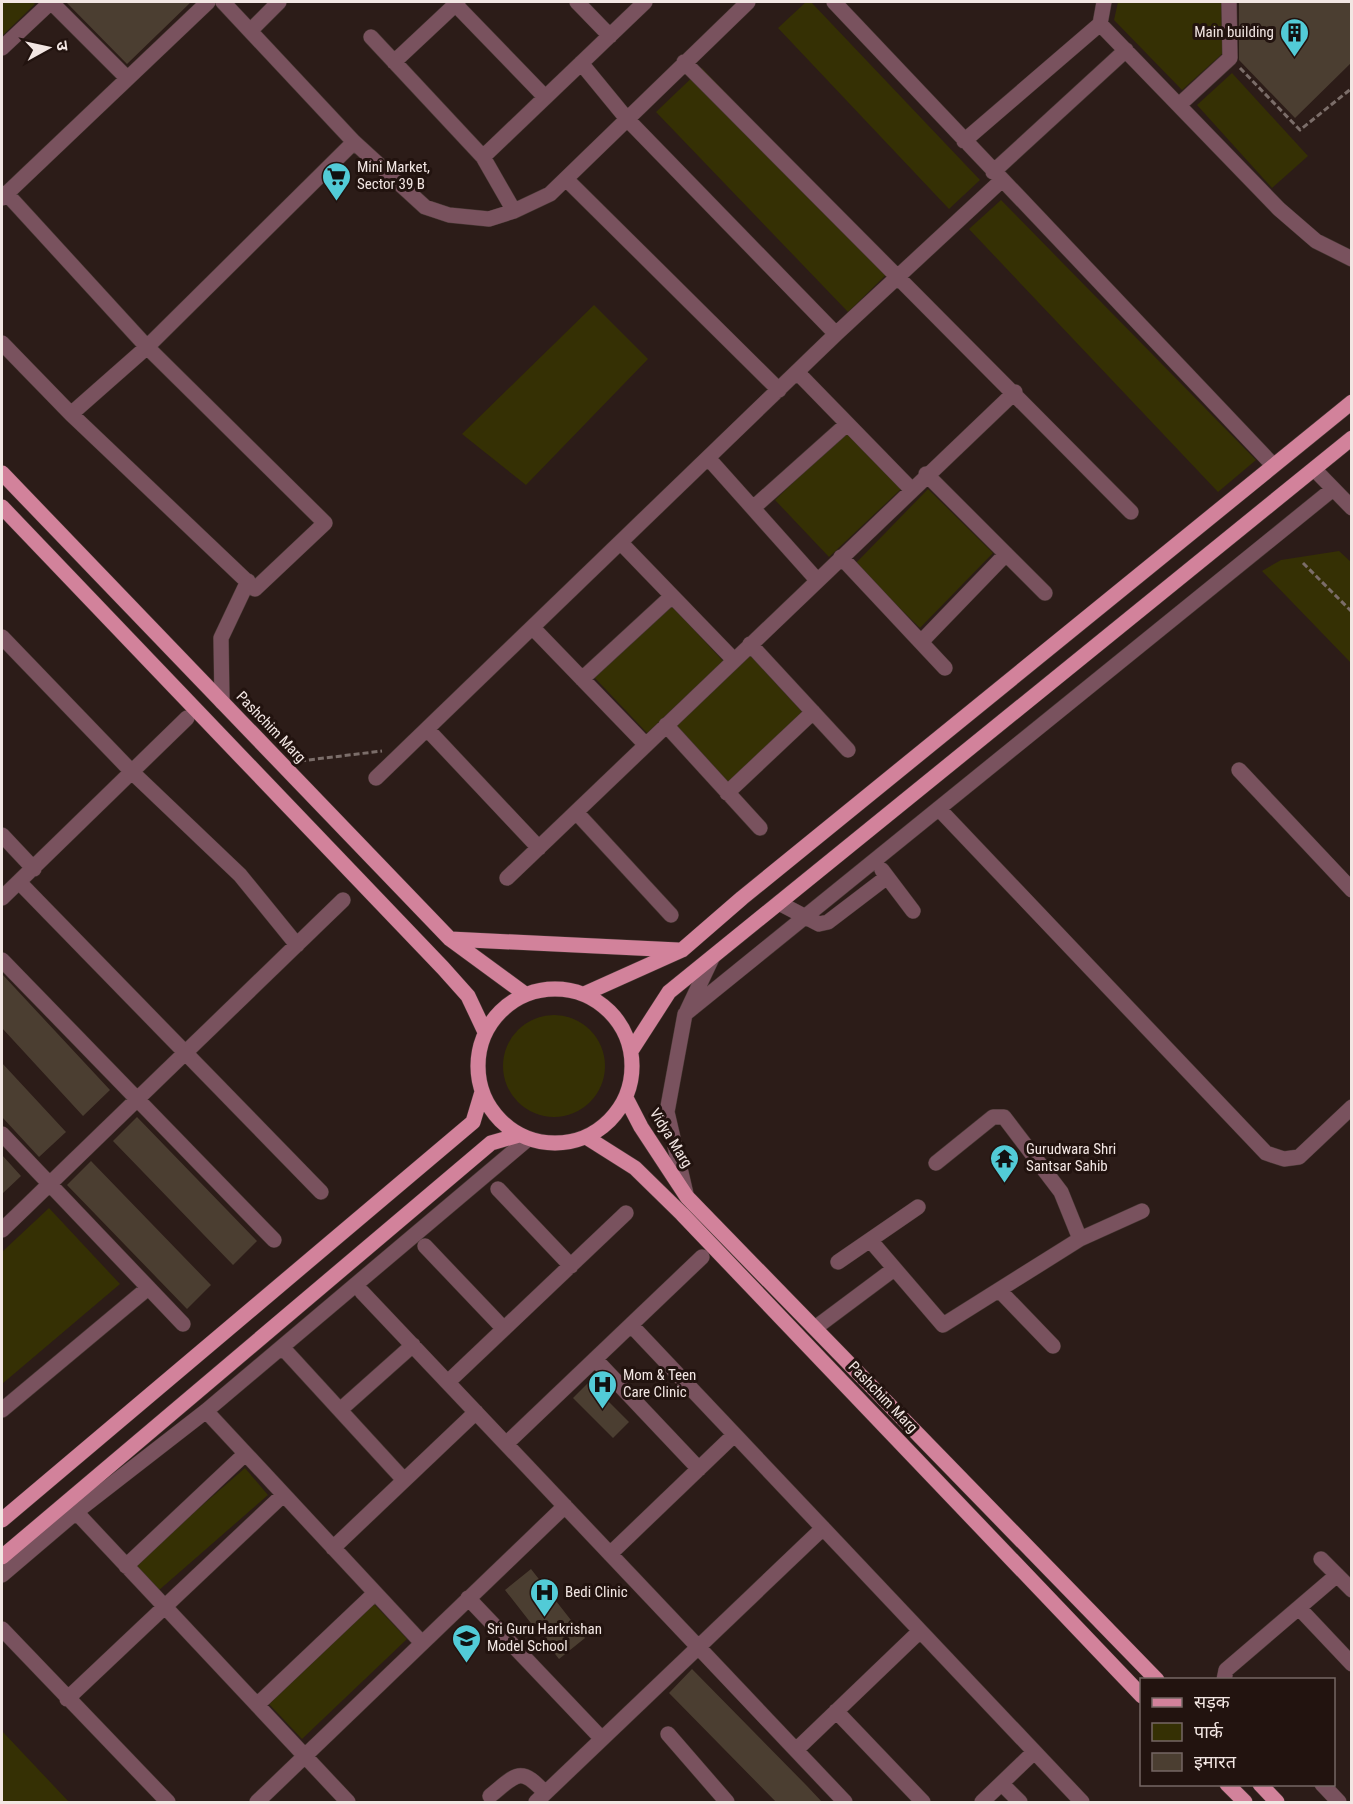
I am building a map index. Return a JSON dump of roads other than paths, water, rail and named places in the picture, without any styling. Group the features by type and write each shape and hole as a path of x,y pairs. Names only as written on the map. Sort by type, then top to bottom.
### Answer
{"main road":[{"path":"584,994 682,950 742,898 1352,402"},
{"path":"631,1051 669,992 1352,438"},
{"name":"Pashchim Marg","path":"2,473 450,939 525,994"},
{"path":"2,507 443,968 468,996 485,1032"},
{"path":"450,939 682,950"},
{"path":"2,1520 473,1122 482,1092 478,1055 485,1032 495,1016 509,1003 525,994 545,989 565,989 584,994 611,1014 622,1027 631,1051 630,1082 626,1098 609,1121 586,1137 559,1144 523,1137 491,1143 2,1557"},
{"path":"482,1092 497,1116 523,1137"},
{"name":"Vidya Marg","path":"626,1098 641,1127 687,1197"},
{"name":"Pashchim Marg","path":"586,1137 635,1168 682,1214 1140,1694"},
{"name":"Pashchim Marg","path":"687,1197 1155,1678"},
{"path":"1228,1786 1245,1803"},
{"path":"1261,1786 1277,1803"}],"street":[{"path":"2,48 51,2 126,77"},
{"path":"2,343 71,414 255,589 325,523 147,347 4,195 126,77 208,2"},
{"path":"223,2 252,29 354,142 425,207 449,215 489,219 514,211 550,194 748,2"},
{"path":"252,29 279,2"},
{"path":"577,2 609,36"},
{"path":"483,157 645,2"},
{"path":"834,2 1273,465"},
{"path":"964,141 1100,24 1104,2"},
{"path":"1179,105 1230,58 1229,2"},
{"path":"394,62 457,3 545,97"},
{"path":"1100,24 1279,210 1316,241 1352,260"},
{"path":"371,37 483,157 514,211"},
{"path":"376,778 899,276 1126,50"},
{"path":"684,62 1015,392 1131,512"},
{"path":"580,63 627,119 836,334"},
{"path":"71,414 147,347 354,142"},
{"path":"566,179 779,390"},
{"path":"798,373 911,489"},
{"path":"507,878 926,474 1015,392"},
{"path":"753,508 847,424"},
{"path":"709,459 817,580"},
{"path":"1314,469 1352,508"},
{"path":"926,474 1045,593"},
{"path":"686,1014 1333,489"},
{"path":"621,543 734,660"},
{"path":"921,642 1006,554"},
{"path":"841,557 945,668"},
{"path":"222,702 221,638 248,581"},
{"path":"582,679 672,596"},
{"path":"533,628 646,745"},
{"path":"2,637 133,773 240,875 297,945"},
{"path":"750,645 848,750"},
{"path":"728,793 813,712"},
{"path":"2,898 187,718"},
{"path":"666,725 760,828"},
{"path":"427,729 538,848"},
{"path":"1239,770 1352,890"},
{"path":"939,809 1266,1153 1284,1159 1299,1157 1352,1107"},
{"path":"576,812 671,915"},
{"path":"2,835 34,869"},
{"path":"875,861 913,911"},
{"path":"779,903 790,911 806,916 819,924 828,922 887,877"},
{"path":"19,882 321,1192"},
{"path":"2,1230 344,900"},
{"path":"687,1197 667,1112 686,1014 711,958"},
{"path":"2,960 274,1240"},
{"path":"936,1163 993,1117 1004,1117 1061,1192 1080,1239"},
{"path":"2,1134 183,1324"},
{"path":"2,1575 76,1512 206,1411 523,1137"},
{"path":"498,1189 571,1266"},
{"path":"838,1262 918,1207"},
{"path":"870,1240 943,1326 1080,1239 1142,1211"},
{"path":"448,1382 626,1214"},
{"path":"425,1246 504,1329"},
{"path":"506,1444 702,1257"},
{"path":"815,1328 894,1269"},
{"path":"2,1410 148,1288"},
{"path":"999,1290 1053,1346"},
{"path":"362,1292 845,1803"},
{"path":"631,1325 1082,1803"},
{"path":"340,1410 413,1345"},
{"path":"282,1347 404,1480"},
{"path":"595,1359 699,1469"},
{"path":"206,1411 422,1643"},
{"path":"333,1548 476,1412"},
{"path":"610,1554 734,1435"},
{"path":"126,1566 244,1454"},
{"path":"67,1699 283,1495"},
{"path":"257,1803 565,1506"},
{"path":"76,1512 348,1803"},
{"path":"490,1796 509,1780 523,1775 529,1776 540,1798 823,1528"},
{"path":"1321,1559 1352,1590"},
{"path":"1224,1678 1226,1670 1337,1575"},
{"path":"257,1705 375,1593"},
{"path":"468,1599 602,1739"},
{"path":"1299,1608 1352,1664"},
{"path":"2,1629 168,1803"},
{"path":"796,1750 920,1631"},
{"path":"836,1711 923,1803"},
{"path":"668,1734 727,1803"},
{"path":"982,1803 1034,1752"},
{"path":"1002,1784 1020,1803"},
{"path":"1323,1786 1339,1803"}],"place":[{"name":"Main building","path":"1295,58"},
{"name":"Mini Market, Sector 39 B","path":"336,202"},
{"name":"Gurudwara Shri Santsar Sahib","path":"1005,1184"},
{"name":"Mom & Teen Care Clinic","path":"602,1410"},
{"name":"Bedi Clinic","path":"544,1618"},
{"name":"Sri Guru Harkrishan Model School","path":"466,1664"}]}
